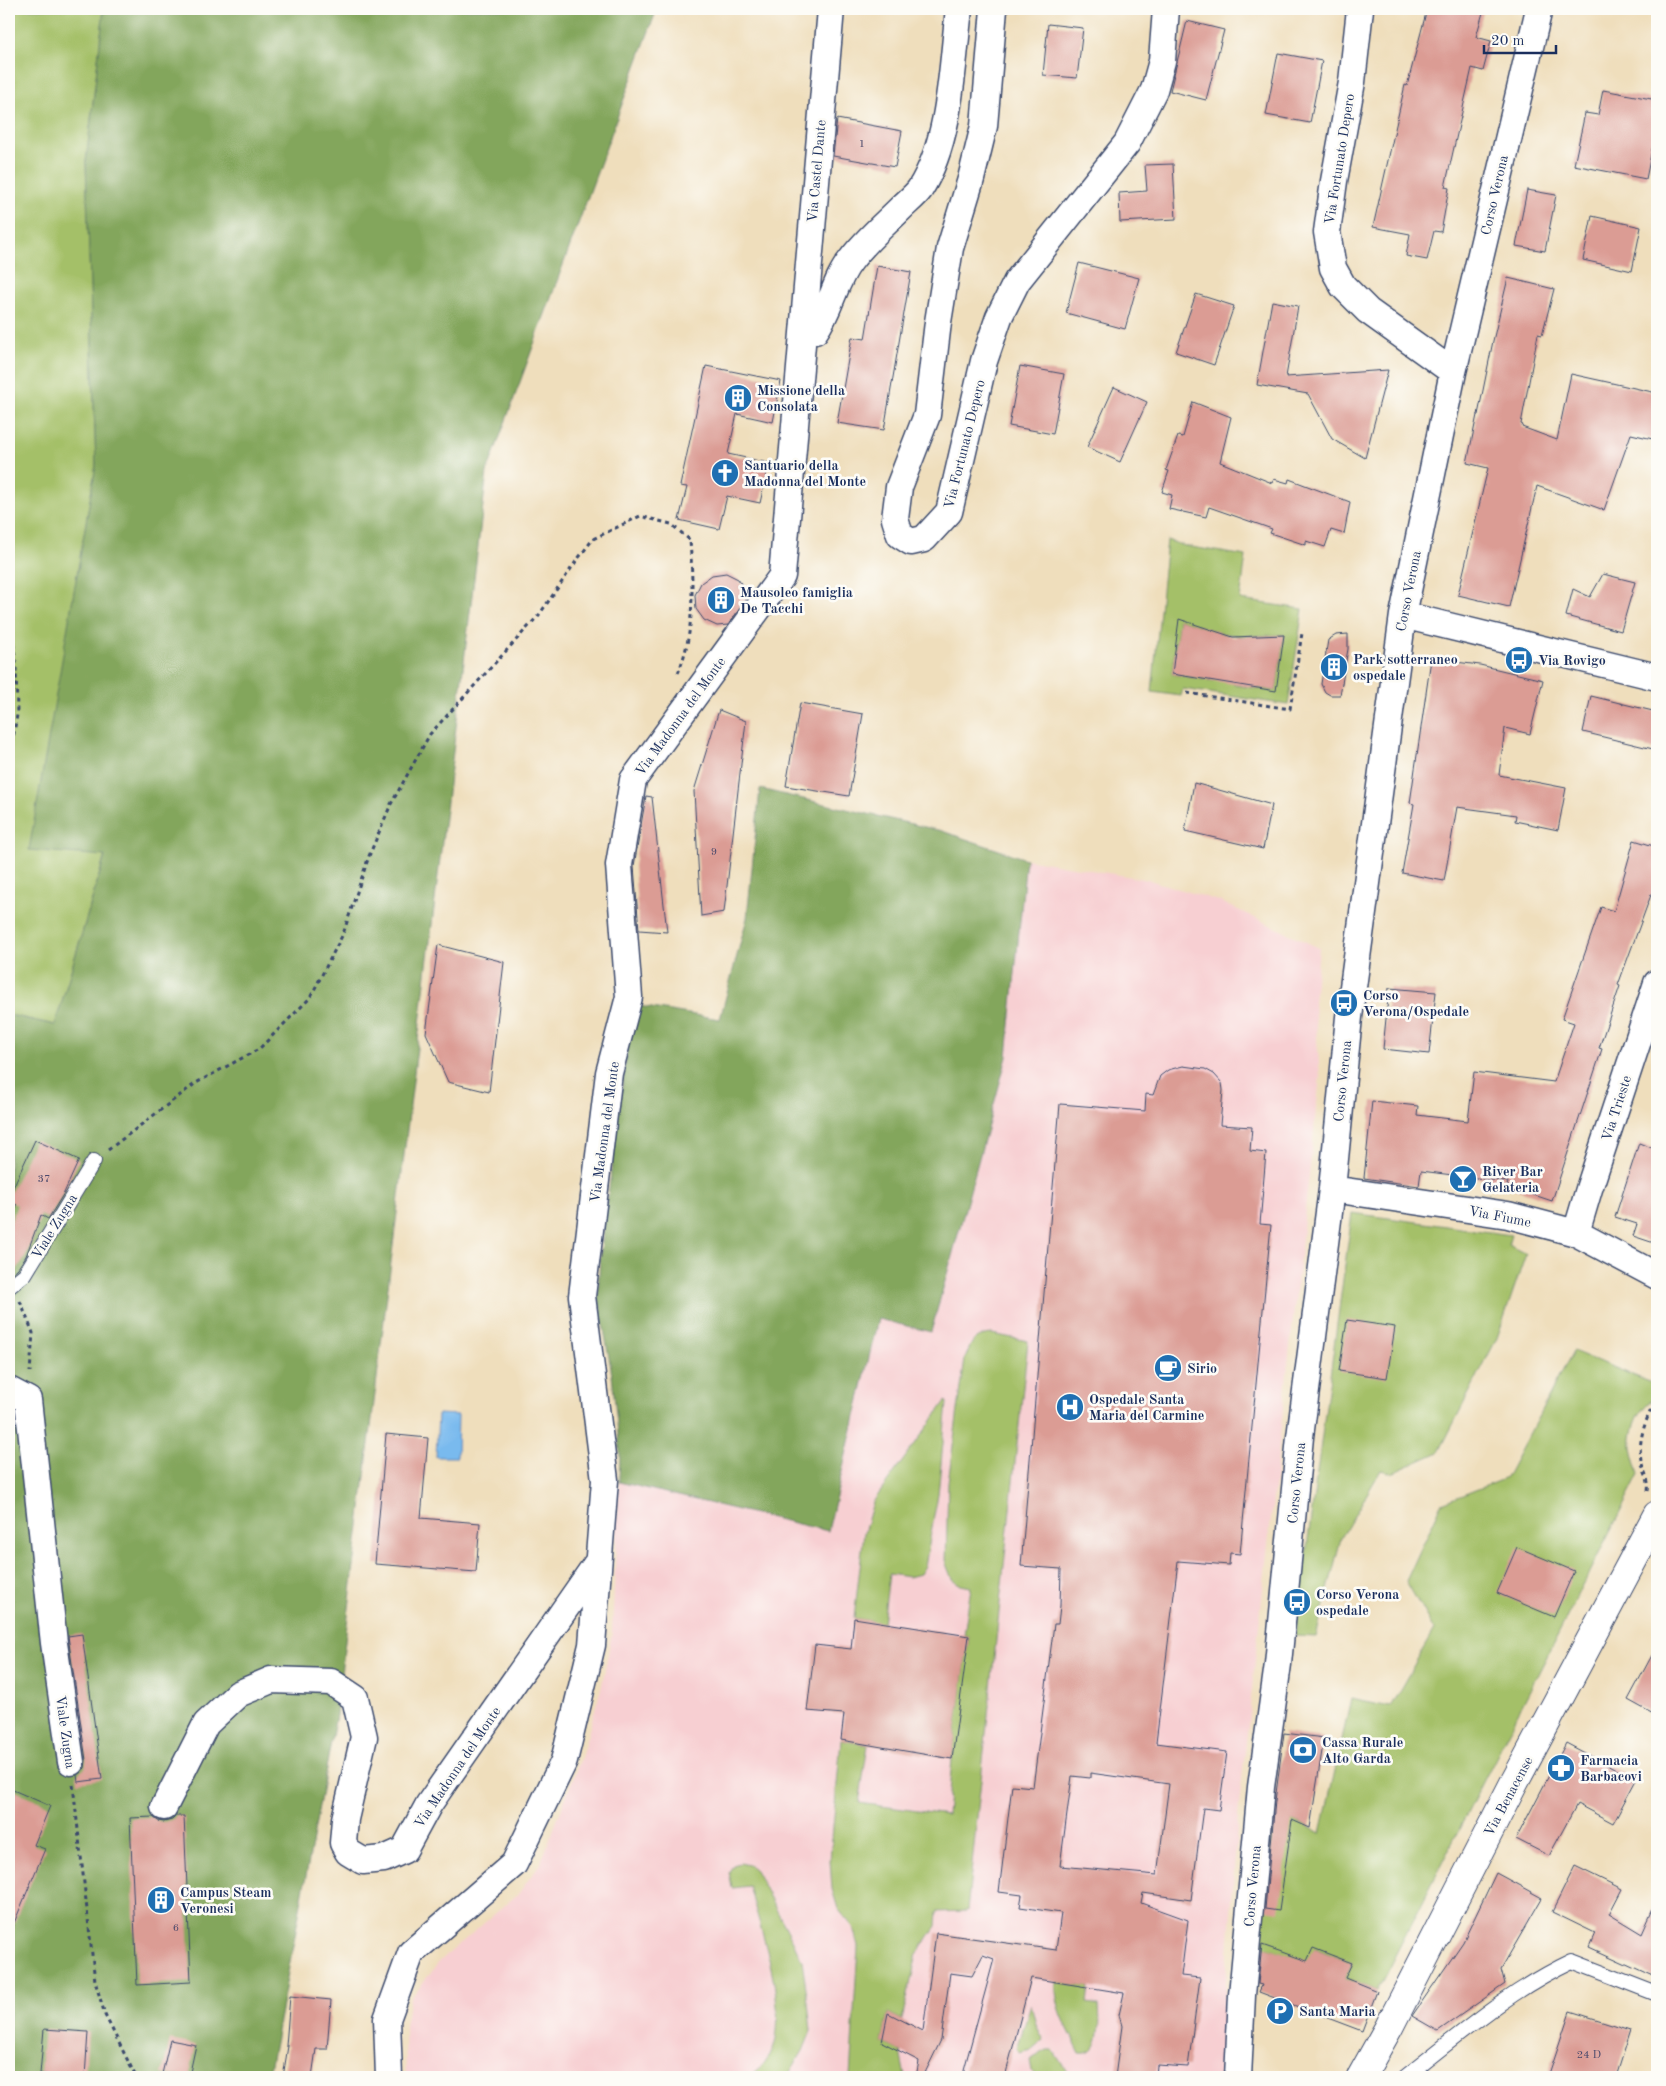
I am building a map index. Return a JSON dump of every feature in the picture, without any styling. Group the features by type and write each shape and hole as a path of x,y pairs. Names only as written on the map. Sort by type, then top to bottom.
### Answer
{"main road":[{"name":"Via Benacense","path":"1361,2077 1389,2027 1514,1783 1657,1515"}],"street":[{"name":"Via Castel Dante","path":"803,333 831,9"},
{"path":"803,333 815,330 824,318 839,278 851,260 919,190 931,165 942,132 945,116 958,9"},
{"name":"Via Fortunato Depero","path":"994,9 984,126 971,179 950,248 926,416 899,488 895,519 900,535 911,542 924,539 949,512 984,361 999,317 1017,281 1127,143 1154,90 1162,61 1166,9"},
{"name":"Via Fortunato Depero","path":"1360,9 1352,82 1327,232 1333,268 1343,286 1368,311 1453,372"},
{"name":"Corso Verona","path":"1238,2077 1242,1994 1261,1787 1278,1664 1300,1437 1332,1189 1349,1017 1402,615 1453,372 1539,9"},
{"name":"Via Madonna del Monte","path":"389,2077 387,2019 411,1953 514,1864 564,1761 592,1645 605,1480 582,1296 609,1073 629,996 618,865 634,780 782,576 803,333"},
{"path":"1402,615 1657,677"},
{"name":"Via Trieste","path":"1576,1233 1657,983"},
{"name":"Via Fiume","path":"1332,1189 1508,1215 1576,1233 1657,1276"},
{"name":"Viale Zugna","path":"19,1395 71,1762"},
{"name":"Via Madonna del Monte","path":"164,1807 206,1724 238,1694 271,1680 331,1682 355,1698 364,1737 345,1819 343,1843 348,1852 363,1861 384,1859 404,1850 429,1804 598,1562"}],"lane":[{"name":"Viale Zugna","path":"9,1287 24,1274 94,1161"},
{"path":"1405,2077 1496,2004 1544,1974 1572,1961 1657,1994"}],"path":[{"path":"94,1161 196,1083 259,1049 310,998 344,934 369,856 391,804 430,734 540,616 576,560 593,539 640,516 670,524 690,540 693,578 686,653 675,680"},
{"path":"9,612 16,662 18,715 9,762"},
{"path":"1187,693 1290,709 1302,633"},
{"path":"15,1302 21,1302 33,1333 19,1395"},
{"name":"Viale Zugna","path":"71,1762 95,1981 105,2016 136,2077"}],"shaded area":[{"name":"Ospedale Santa Maria del Carmine","path":"1026,859 1149,880 1219,901 1319,948 1314,1003 1320,1076 1238,1815 1219,2077 406,2077 405,2025 410,1999 440,1961 519,1893 541,1862 581,1758 602,1685 612,1633 619,1482 828,1531 878,1319 931,1332 1007,1057","holes":["854,1618 952,1759 841,1740"]}],"green space":[{"path":"9,9 104,9 86,162 96,465 30,849 105,855 55,1025 9,1015"},
{"path":"104,9 657,9 487,472 336,1715 271,2064 263,2077 9,2077 9,1015 55,1025 105,856 29,850 96,465 86,162"},
{"path":"1167,540 1185,546 1246,556 1240,600 1303,609 1288,705 1183,689 1181,696 1152,692","holes":["1179,619 1220,633 1241,636 1284,635 1276,691 1234,685 1236,672 1212,681 1172,674"]},
{"path":"760,789 942,831 1026,859 1007,1057 931,1332 878,1319 828,1531 619,1482 620,1453 612,1375 598,1295 600,1257 629,1035 639,1006 720,1019 747,918"},
{"path":"1352,1213 1511,1235 1508,1245 1526,1254 1497,1338 1439,1452 1392,1473 1381,1470 1341,1538 1316,1637 1295,1636"},
{"path":"992,1334 1028,1341 967,1911 937,1912 936,1926 917,1954 902,2020 888,2013 882,2042 900,2051 905,2077 850,2077 858,1946 853,1927 838,1909 832,1889 830,1860 841,1740 868,1745 859,1803 947,1815 952,1759 969,1636 964,1635 971,1587 961,1585 952,1579 946,1564 948,1482 965,1359 969,1348 977,1338"},
{"path":"1573,1351 1657,1385 1657,1398 1646,1406 1637,1418 1633,1434 1632,1448 1639,1475 1377,1991 1345,1978 1352,1963 1314,1948 1307,1962 1254,1942 1273,1815 1292,1820 1321,1833 1351,1699 1390,1707 1434,1630 1406,1581 1442,1503 1506,1478"},
{"path":"946,1401 938,1494 925,1566 920,1574 909,1577 889,1574 883,1623 854,1618 864,1533 873,1502"},
{"path":"740,1863 749,1865 755,1870 802,1961 811,2031 803,2051 787,2077 748,2077 763,2065 770,2056 776,2039 778,2018 772,1972 749,1886 732,1888 729,1872 733,1865"},
{"path":"1056,1982 1089,1987 1087,2003 1099,2005 1100,2019 1096,2044 1087,2053 1080,2053 1063,2018 1057,2000"},
{"path":"1031,2005 1036,2025 1044,2040 1032,2050 1019,2053 1017,2048"},
{"path":"1047,2050 1053,2050 1069,2075 1065,2077 1036,2077 1032,2071 1030,2060"}],"water":[{"path":"438,1414 458,1415 457,1457 436,1457"}],"building":[{"path":"1427,9 1484,9 1476,37 1491,41 1483,71 1472,68 1445,187 1449,188 1441,232 1434,231 1427,260 1406,256 1410,234 1373,227 1405,85 1407,86"},
{"path":"1187,21 1224,30 1206,100 1170,91"},
{"path":"1048,24 1083,28 1077,78 1043,75"},
{"path":"1278,53 1322,61 1310,123 1266,115"},
{"path":"1603,90 1657,100 1657,125 1646,179 1574,165 1585,113 1598,115"},
{"path":"837,119 902,131 895,167 833,156"},
{"path":"1173,164 1176,219 1120,222 1119,193 1147,191 1145,165"},
{"path":"1527,190 1556,195 1545,251 1516,246"},
{"path":"1592,216 1641,227 1632,271 1583,260"},
{"path":"1079,263 1139,278 1125,329 1066,313"},
{"path":"877,266 911,272 884,430 837,423 852,337 865,339"},
{"path":"1508,278 1554,289 1542,335 1538,334 1522,427 1557,440 1571,374 1657,393 1657,440 1631,434 1604,510 1537,486 1509,607 1458,595 1488,468 1467,463"},
{"path":"1196,294 1234,306 1214,365 1176,352"},
{"path":"1272,301 1298,306 1286,377 1388,370 1365,458 1332,439 1308,394 1257,385"},
{"path":"706,366 781,381 773,422 737,414 728,454 769,463 760,503 727,496 719,529 679,520 687,487 680,486"},
{"path":"1020,366 1064,374 1053,434 1009,426"},
{"path":"1114,387 1147,402 1120,462 1087,447"},
{"path":"1193,402 1231,417 1220,462 1272,483 1274,479 1288,483 1289,479 1350,502 1344,534 1331,530 1325,547 1306,541 1306,545 1270,533 1272,529 1209,507 1206,517 1169,509 1172,495 1162,492 1169,471 1166,470 1178,436 1183,437"},
{"name":"Mausoleo famiglia De Tacchi","path":"726,573 738,579 746,591 747,598 728,625 717,626 704,620 696,609 695,595 701,583 712,575"},
{"path":"1603,574 1635,582 1621,631 1566,616 1573,589 1590,597"},
{"path":"1179,619 1233,637 1284,635 1276,691 1172,674"},
{"name":"Park sotterraneo ospedale","path":"1348,634 1348,649 1340,695 1330,695 1325,692 1321,684 1328,640 1336,635"},
{"path":"1431,659 1480,665 1543,680 1530,734 1505,728 1499,775 1566,788 1558,830 1515,821 1516,815 1457,807 1444,881 1402,873 1414,804 1410,803"},
{"path":"1591,696 1657,712 1657,750 1583,732"},
{"path":"800,703 863,714 849,796 786,786"},
{"path":"719,710 746,721 724,912 701,916 694,791"},
{"path":"1194,783 1272,805 1263,849 1185,831"},
{"path":"646,796 652,797 667,932 639,930 634,866"},
{"path":"1634,840 1657,847 1657,897 1651,895 1618,985 1620,986 1599,1048 1602,1049 1552,1201 1507,1186 1508,1182 1421,1171 1419,1186 1364,1178 1372,1101 1418,1106 1417,1115 1468,1121 1474,1072 1554,1082 1574,1023 1562,1019 1601,907 1614,911"},
{"path":"438,945 504,962 489,1092 448,1082 426,1033"},
{"path":"1389,988 1436,992 1429,1054 1383,1049"},
{"path":"1183,1066 1205,1069 1214,1074 1222,1083 1223,1090 1220,1125 1252,1127 1250,1151 1266,1153 1260,1224 1271,1225 1240,1554 1230,1553 1229,1565 1178,1561 1156,1743 1227,1752 1219,1810 1203,1808 1191,1900 1143,1893 1141,1903 1188,1920 1181,1976 1200,1978 1188,2067 1157,2065 1156,2077 1115,2077 1122,2026 1119,2015 1124,1993 1031,1978 1005,2077 962,2077 994,1959 983,1955 972,1976 950,1973 941,2040 923,2077 916,2077 919,2061 882,2042 888,2013 923,2031 936,1933 1056,1950 1061,1913 1020,1907 1022,1895 999,1892 1012,1785 1033,1787 1054,1624 1058,1624 1060,1606 1061,1569 1021,1566 1060,1104 1145,1111 1146,1094 1153,1095 1160,1076 1168,1070","holes":["1090,1773 1169,1784 1157,1875 1060,1866 1072,1776 1090,1778"]},
{"path":"35,1140 79,1160 64,1193 48,1219 41,1215 26,1256 18,1268 9,1276 9,1227 17,1205 9,1201 9,1196"},
{"path":"1639,1143 1657,1150 1657,1244 1633,1236 1637,1224 1615,1217"},
{"path":"1347,1320 1395,1327 1387,1378 1339,1371"},
{"path":"386,1434 428,1438 421,1518 480,1523 476,1572 375,1564"},
{"path":"1517,1547 1574,1571 1554,1617 1497,1593"},
{"path":"854,1618 969,1636 952,1759 841,1740 844,1714 807,1711 815,1645 851,1649"},
{"path":"82,1634 102,1779 78,1782 77,1775 85,1768 86,1760 68,1636"},
{"path":"1657,1646 1657,1716 1628,1700"},
{"path":"1284,1733 1324,1738 1310,1828 1292,1820 1279,1911 1265,1909 1275,1801"},
{"path":"1566,1743 1636,1780 1613,1823 1577,1804 1549,1856 1516,1839"},
{"path":"13,1790 50,1806 34,1845 45,1849 9,1935 9,1801"},
{"name":"Campus Steam Veronesi","path":"176,1816 184,1816 191,1982 137,1985 130,1818 153,1817 158,1821 164,1822 172,1820"},
{"path":"1575,1866 1622,1889 1609,1914 1642,1934 1657,1900 1657,1978 1589,1947 1595,1933 1552,1912"},
{"path":"1496,1873 1542,1898 1501,1969 1505,1984 1438,2031 1412,2016 1463,1942"},
{"path":"1262,1945 1307,1961 1313,1948 1352,1963 1345,1978 1377,1991 1362,2031 1259,1992 1262,1985 1258,1984"},
{"path":"290,1996 331,2000 327,2049 316,2049 312,2077 283,2077 288,2046 286,2046"},
{"path":"1570,2011 1631,2030 1616,2077 1548,2077"},
{"path":"44,2029 88,2032 85,2077 40,2074"},
{"path":"170,2040 196,2045 189,2077 162,2074"}],"place":[{"name":"Missione della Consolata","path":"738,398"},
{"name":"Santuario della Madonna del Monte","path":"725,473"},
{"name":"Mausoleo famiglia De Tacchi","path":"721,600"},
{"name":"Via Rovigo","path":"1519,660"},
{"name":"Park sotterraneo ospedale","path":"1334,667"},
{"name":"Corso Verona/Ospedale","path":"1344,1003"},
{"name":"River Bar Gelateria","path":"1463,1179"},
{"name":"Sirio","path":"1168,1368"},
{"name":"Ospedale Santa Maria del Carmine","path":"1070,1407"},
{"name":"Corso Verona ospedale","path":"1297,1602"},
{"name":"Cassa Rurale Alto Garda","path":"1303,1750"},
{"name":"Farmacia Barbacovi","path":"1561,1768"},
{"name":"Campus Steam Veronesi","path":"161,1900"},
{"name":"Santa Maria","path":"1280,2011"}]}
